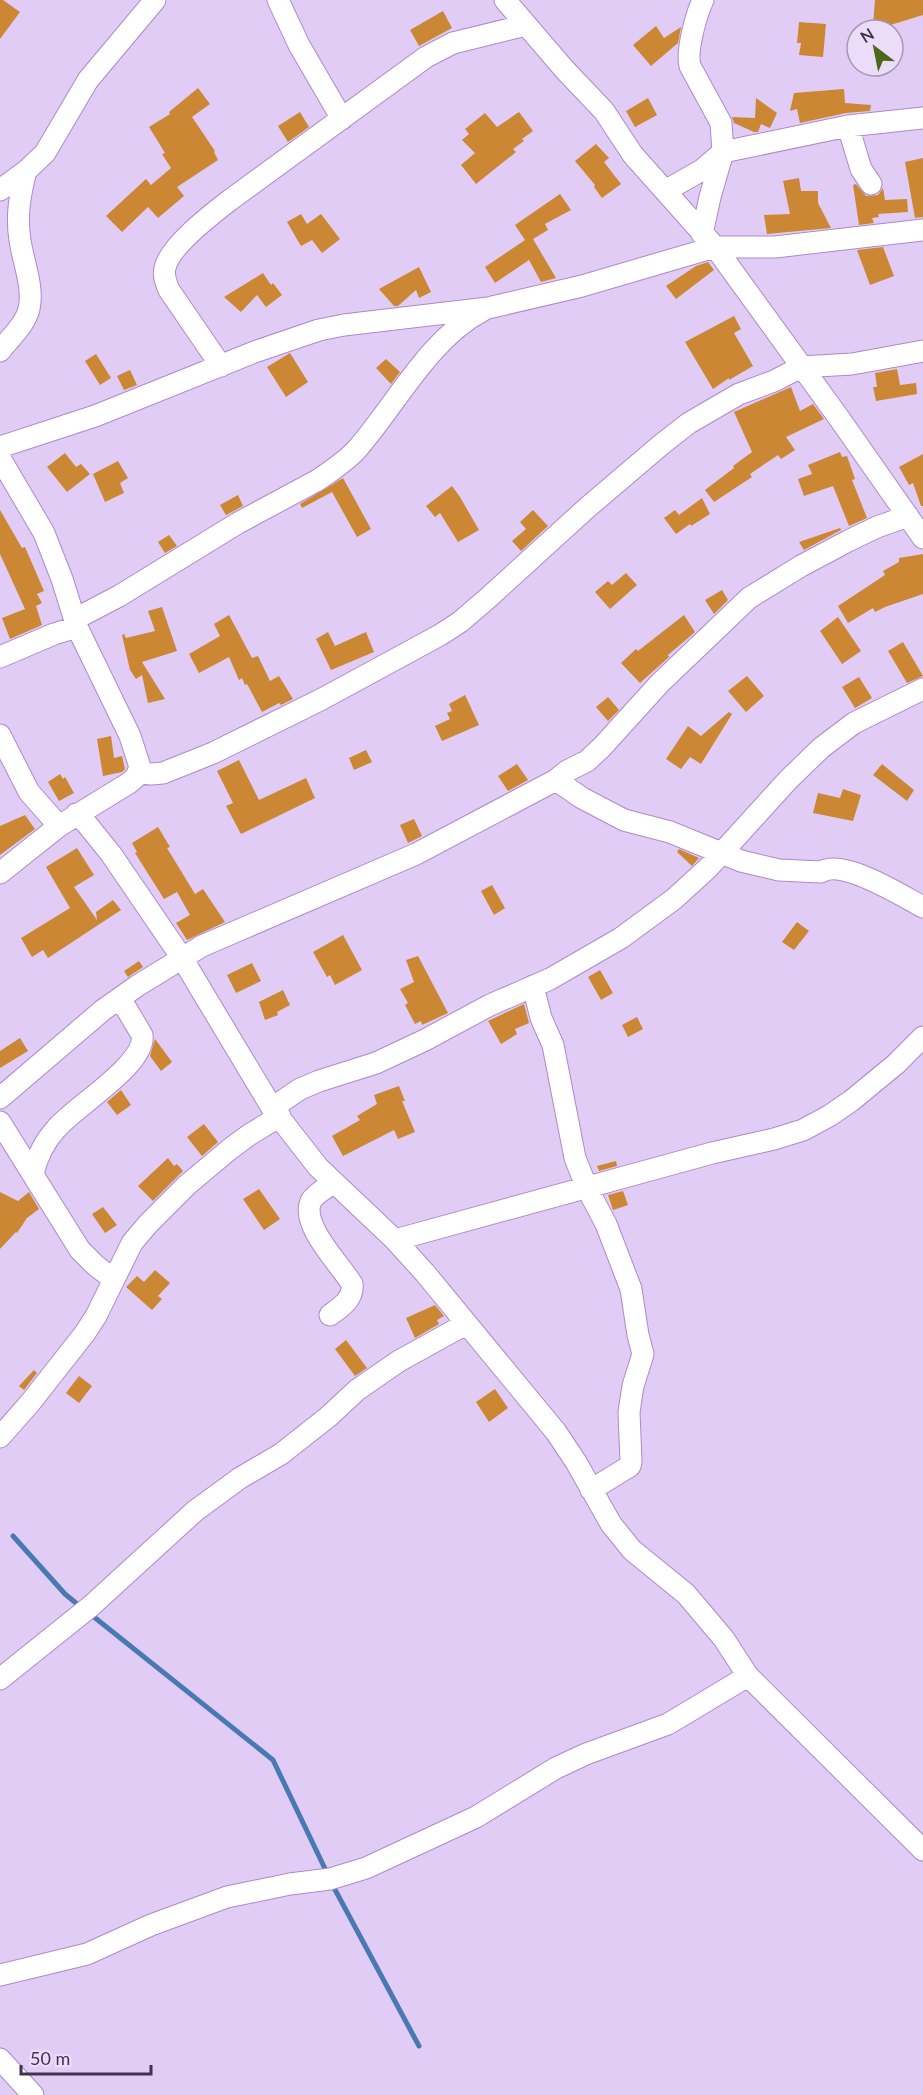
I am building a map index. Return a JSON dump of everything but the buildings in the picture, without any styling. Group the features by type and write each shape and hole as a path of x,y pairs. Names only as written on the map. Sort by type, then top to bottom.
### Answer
{"street":[{"path":"0,190 26,171 52,145 88,80 155,0"},
{"path":"278,0 299,45 342,119"},
{"path":"505,0 604,111 633,156 709,240 923,538"},
{"path":"703,0 695,17 687,57 721,123 723,152 710,197 709,240"},
{"path":"221,366 169,290 164,277 167,261 183,242 211,215 440,48 476,36 526,25"},
{"path":"665,191 702,170 723,152 848,126 923,118"},
{"path":"848,126 861,169 871,184"},
{"path":"0,351 23,323 29,308 30,291 18,227 19,200 26,171"},
{"path":"0,447 104,413 287,340 344,325 488,309 582,286 709,240 775,247 923,230"},
{"path":"0,657 76,623 238,523 310,485 337,467 357,449 408,381 435,351 469,318 488,309"},
{"path":"139,772 163,773 205,756 322,699 440,635 460,622 588,507 689,423 739,394 774,381 801,367 852,364 923,351"},
{"path":"0,458 44,533 76,623 132,742 140,767 139,772 118,791 68,820 0,873"},
{"path":"0,1098 120,998 182,958 218,938 424,849 556,780 567,771 587,761 660,683 749,598 848,541 876,527 908,516"},
{"path":"0,1437 85,1333 96,1316 132,1243 148,1224 187,1185 249,1135 300,1089 376,1063 569,970 621,938 649,919 708,868 788,780 821,748 854,723 923,689"},
{"path":"0,735 29,792 68,820 86,823 111,854 182,958 276,1112 309,1156 333,1183 394,1240 425,1273 556,1432 617,1533 632,1550 686,1594 723,1639 748,1676 923,1850"},
{"path":"556,780 582,798 624,819 670,832 754,866 821,872 826,869 842,870 866,877 923,908"},
{"path":"533,986 541,1018 553,1045 575,1158 587,1188 606,1224 632,1289 643,1354 633,1386 629,1412 632,1462 630,1466 591,1490"},
{"path":"33,1174 37,1158 55,1129 124,1069 140,1048 143,1041 142,1035 120,998"},
{"path":"394,1240 712,1152 774,1139 803,1130 852,1101 896,1064 923,1037"},
{"path":"0,1122 80,1250 113,1279"},
{"path":"330,1315 348,1300 353,1292 352,1284 312,1226 309,1210 311,1200 333,1183"},
{"path":"0,1679 91,1606 195,1511 240,1478 281,1454 328,1418 357,1390 399,1361 466,1324"},
{"path":"0,1975 87,1954 151,1925 227,1896 330,1879 366,1868 476,1817 556,1768 586,1754 668,1724 748,1676"},
{"path":"0,2059 33,2095"}],"waterway":[{"path":"13,1536 65,1594 82,1608"},
{"path":"89,1613 273,1760 328,1875"},
{"path":"332,1884 419,2046"}]}
